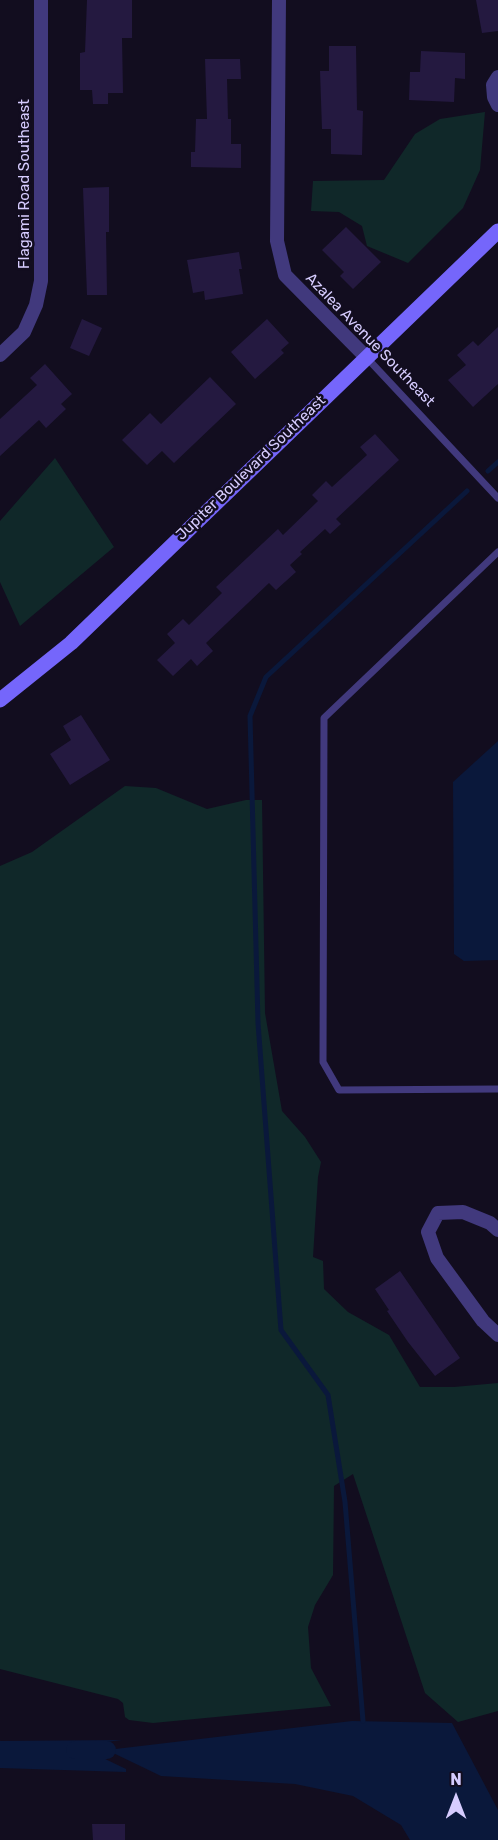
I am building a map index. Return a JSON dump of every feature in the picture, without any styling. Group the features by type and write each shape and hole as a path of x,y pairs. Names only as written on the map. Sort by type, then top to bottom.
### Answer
{"street":[{"name":"Flagami Road Southeast","path":"0,355 24,332 36,305 41,281 41,0"},
{"name":"Azalea Avenue Southeast","path":"279,0 277,242 285,275 366,357"},
{"path":"498,77 493,85 494,97 498,105"},
{"name":"Jupiter Boulevard Southeast","path":"0,700 71,643 498,231"},
{"path":"498,1230 490,1223 463,1212 438,1213 428,1232 437,1258 483,1321 498,1335"}],"lane":[{"name":"Azalea Avenue Southeast","path":"366,357 498,498"},
{"path":"498,552 324,718 323,1062 339,1090 498,1089"}],"green space":[{"path":"485,112 480,170 463,208 408,263 367,246 362,226 339,212 311,211 313,181 384,180 415,134 440,119"},
{"path":"55,458 114,547 20,626 0,582 0,521"},
{"path":"125,786 156,788 207,809 246,800 262,800 265,1013 282,1111 305,1137 321,1162 313,1257 323,1261 324,1289 348,1312 389,1335 420,1387 498,1383 498,1711 458,1722 425,1693 353,1474 334,1486 333,1575 315,1605 308,1627 311,1668 331,1706 153,1723 129,1720 125,1717 123,1703 118,1699 0,1669 0,866 32,852"}],"water":[{"path":"498,741 498,960 464,961 454,954 453,782"},
{"path":"352,1721 452,1723 498,1810 498,1840 410,1840 401,1825 353,1796 295,1784 161,1776 107,1750"},
{"path":"122,1740 106,1742 101,1744 99,1749 101,1757 126,1769 126,1772 0,1768 0,1741"}],"building":[{"path":"87,0 132,0 132,38 122,38 123,93 108,93 108,104 93,104 92,90 80,90 80,53 85,52"},
{"path":"476,0 498,0 498,31 482,33"},
{"path":"329,46 356,46 357,110 363,111 362,155 331,154 331,129 322,129 320,71 329,71"},
{"path":"421,51 465,53 465,79 455,78 454,102 409,100 410,72 420,72"},
{"path":"205,59 240,59 241,79 227,79 231,144 241,144 241,168 191,167 191,152 195,152 196,119 207,119"},
{"path":"109,187 109,232 106,232 107,295 87,295 83,188"},
{"path":"346,227 381,262 353,289 340,276 344,272 322,250"},
{"path":"239,252 243,294 205,300 204,291 193,293 187,260"},
{"path":"82,319 102,328 89,356 70,348"},
{"path":"267,319 289,343 281,350 284,353 255,379 231,352"},
{"path":"498,327 498,384 473,407 448,380 466,365 457,355 473,341 478,346"},
{"path":"45,364 72,394 61,404 66,409 46,428 39,420 0,456 0,419 37,385 30,378"},
{"path":"210,377 236,404 174,463 162,451 147,465 122,440 150,413 161,424"},
{"path":"375,434 399,460 336,519 341,524 330,534 325,529 300,552 302,554 290,565 296,572 276,590 269,583 206,643 213,651 197,666 191,659 173,676 157,660 175,643 167,634 183,619 189,625 222,593 216,587 278,529 283,535 318,501 312,495 326,481 332,487 367,455 360,447"},
{"path":"81,715 110,760 70,785 50,754 71,740 63,726"},
{"path":"400,1271 460,1358 435,1376 408,1342 375,1289"},
{"path":"92,1824 125,1824 125,1840 93,1840"}],"waterway":[{"path":"488,471 498,462"},
{"path":"363,1721 345,1502 328,1395 281,1330 258,1023 250,716 266,677 467,491"},
{"path":"75,1750 107,1750"}]}
